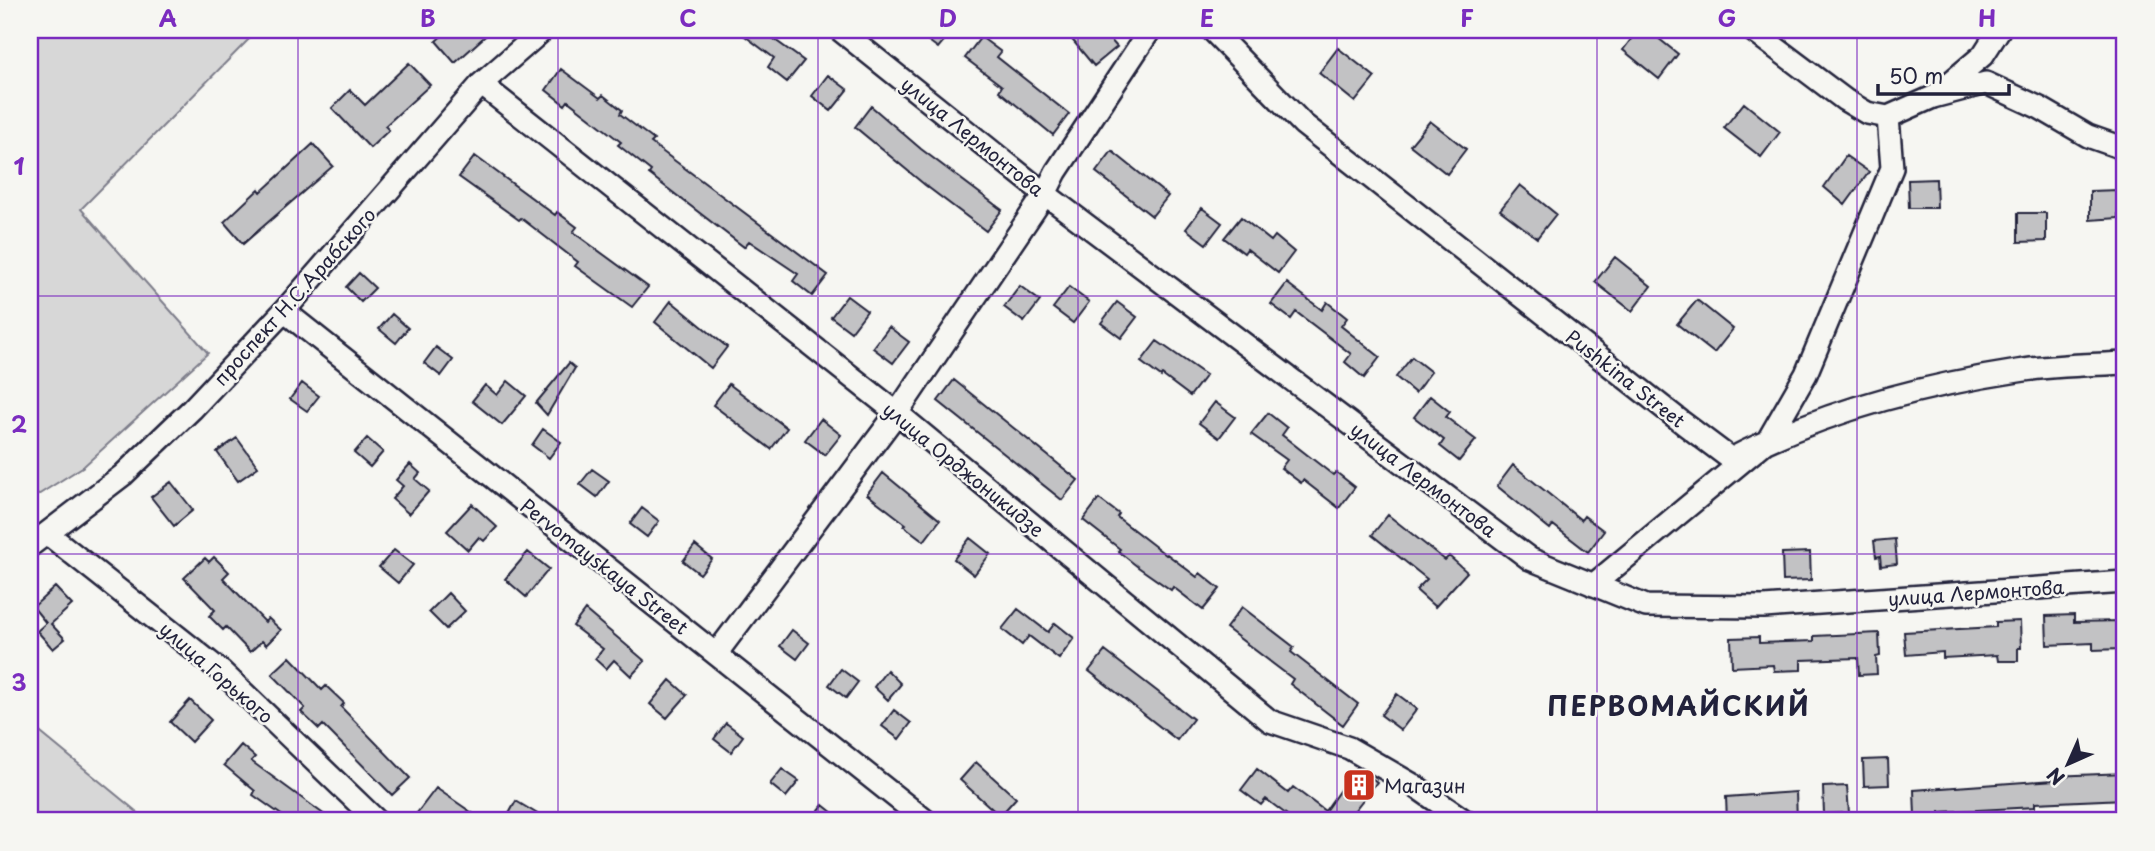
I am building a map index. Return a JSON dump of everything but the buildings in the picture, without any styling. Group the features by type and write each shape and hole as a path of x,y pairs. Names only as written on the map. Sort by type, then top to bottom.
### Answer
{"street":[{"name":"проспект Н.С.Арабского","path":"39,540 123,475 192,409 284,310 481,84 543,30"},
{"name":"улица Лермонтова","path":"840,30 1045,194 1530,559 1646,606 1764,607 2125,582"},
{"path":"716,654 897,413 1045,194 1056,172 1150,30"},
{"name":"Pushkina Street","path":"1212,30 1303,124 1731,459 1768,440 1836,415 1920,392 2019,371 2125,363"},
{"path":"1752,30 1844,100 1867,113 1888,117 1933,97 1983,55 1999,30"},
{"path":"1888,117 1933,97 1986,83 2040,108 2088,136 2125,149"},
{"name":"улица Орджоникидзе","path":"481,84 897,413 1270,722 1349,748 1415,786 1465,821"},
{"path":"1593,585 1768,440 1806,374 1892,168 1888,117"},
{"name":"Pervomayskaya Street","path":"284,310 926,821"},
{"name":"улица Горького","path":"39,540 222,672 377,821"}],"shaded area":[{"path":"30,30 258,30 81,209 208,353 84,466 30,500"},
{"path":"30,724 148,821 30,821"}],"place":[{"name":"Магазин","path":"1359,785"}],"district":[{"name":"ПЕРВОМАЙСКИЙ","path":"1679,705"}]}
